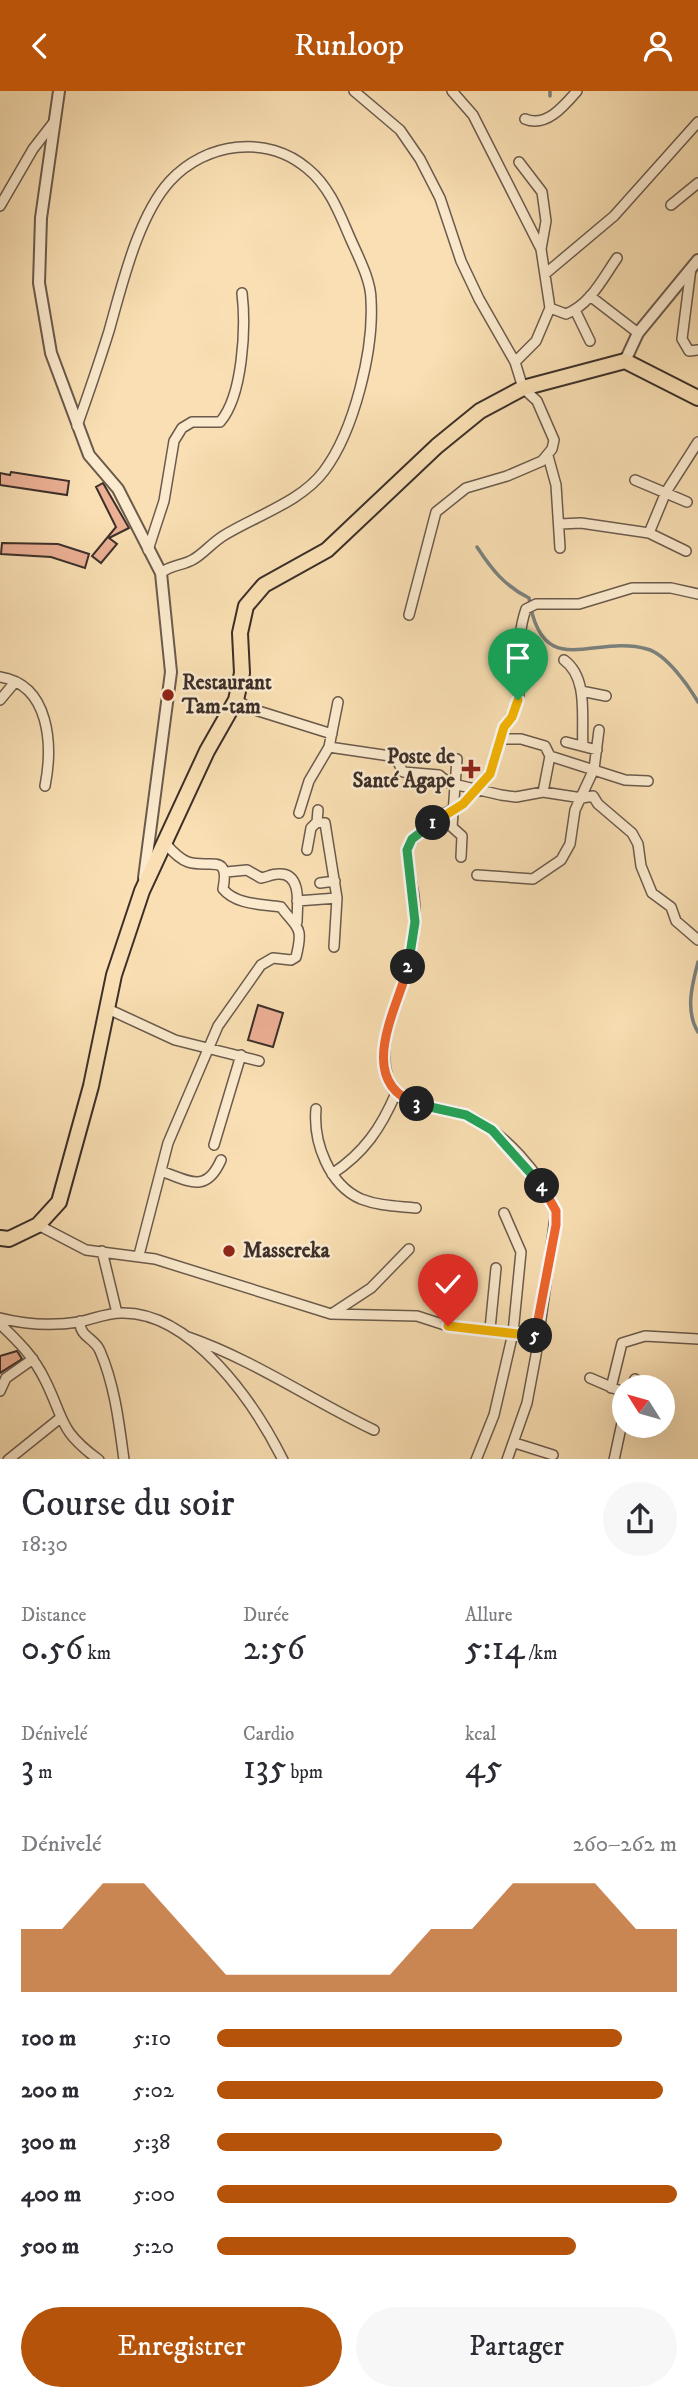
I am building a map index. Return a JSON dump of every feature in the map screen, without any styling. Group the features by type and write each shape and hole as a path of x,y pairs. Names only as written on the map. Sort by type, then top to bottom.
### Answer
{"highway":[{"path":"0,1238 9,1239 38,1225 59,1202 91,1086 114,975 142,891 207,751 236,700 242,673 240,633 246,606 264,585 327,550 437,446 481,411 523,388 625,361 698,398"}],"street":[{"path":"59,91 41,218 40,283 51,353 89,455 118,489 161,573 170,671 142,891"},
{"path":"355,91 400,129 420,159 440,198 461,261 479,299 516,362 523,388 537,401 554,440 548,456 561,524 557,534 560,548"},
{"path":"452,91 472,115 541,249 550,308 536,341 516,362"},
{"path":"525,119 540,122 552,116 577,91"},
{"path":"0,206 33,149 54,122"},
{"path":"545,274 614,216 698,123"},
{"path":"77,428 134,253 153,205 170,180 196,160 229,147 259,146 284,153 309,170 330,195 360,259 372,298 368,349 355,403 338,447 324,472 299,494 221,537 195,559 172,564 161,573"},
{"path":"519,162 542,192 546,221 541,249"},
{"path":"671,205 698,183"},
{"path":"550,308 566,314 575,310 590,296 617,258"},
{"path":"625,361 638,333 695,264"},
{"path":"695,264 682,339 689,351 698,350"},
{"path":"148,550 164,501 174,442 182,428 192,422 220,422 235,396 245,320 242,293"},
{"path":"590,296 638,333"},
{"path":"575,310 590,341"},
{"path":"649,533 666,492 698,442"},
{"path":"409,615 436,512 466,488 507,476 548,456"},
{"path":"635,480 687,502"},
{"path":"561,524 581,523 649,533 686,551"},
{"path":"508,1459 529,1391 556,1211 550,1197 525,1164 492,1130 466,1115 429,1108 396,1093 389,1083 383,1041 406,975 415,922 407,850 421,831 478,791 490,774 500,739 518,700 517,658 526,609 536,604 579,604 632,588 671,588 698,594"},
{"path":"564,660 573,666 581,691 583,746"},
{"path":"0,677 32,691 43,717 48,768 45,786"},
{"path":"0,700 15,682"},
{"path":"581,691 607,696"},
{"path":"236,700 252,709 332,734"},
{"path":"299,813 309,781 329,747 338,702"},
{"path":"477,875 533,879 549,871 561,860 570,844 572,818 594,769 599,730"},
{"path":"500,739 537,742 545,746 550,756 543,792"},
{"path":"566,742 597,750"},
{"path":"329,747 390,756 397,760 403,772 439,775 453,784 478,791 516,797 543,792 582,798 593,796 598,804 632,833 638,844 641,866 652,893 671,907 676,921 698,940"},
{"path":"550,756 625,780 648,781"},
{"path":"457,759 453,784 452,827 463,840 461,857"},
{"path":"307,850 309,832 317,823 318,810"},
{"path":"317,823 327,825 325,832 335,881 337,898 334,947"},
{"path":"165,843 188,862 218,864 226,872 225,893 254,903 281,907 297,922"},
{"path":"139,1255 180,1112 210,1051 218,1026 261,965 273,958 291,960 296,957 299,946 295,883 285,874 261,878 247,870 226,872"},
{"path":"320,883 335,881"},
{"path":"297,901 337,898"},
{"path":"108,1009 175,1040 210,1051 241,1055 259,1061"},
{"path":"214,1145 241,1055"},
{"path":"332,1174 367,1147 385,1120 396,1093"},
{"path":"316,1109 315,1121 322,1153 332,1174 359,1198 382,1205 416,1208"},
{"path":"161,1171 194,1183 203,1183 211,1177 221,1160"},
{"path":"476,1459 494,1415 513,1333 521,1252 504,1213"},
{"path":"38,1225 86,1250 139,1255 331,1314 416,1316 448,1326 490,1329 536,1337"},
{"path":"331,1314 371,1288 409,1249"},
{"path":"102,1251 117,1313"},
{"path":"490,1329 496,1268"},
{"path":"0,1318 51,1326 117,1313 137,1313 159,1320 213,1360 242,1390 284,1459"},
{"path":"80,1321 83,1334 100,1348 116,1401 124,1459"},
{"path":"0,1324 33,1359 46,1381 59,1419 73,1438 99,1459"},
{"path":"179,1333 219,1348 317,1403 374,1430"},
{"path":"590,1378 611,1388 622,1343 645,1336 698,1339"},
{"path":"0,1391 6,1378 33,1359"},
{"path":"8,1459 59,1419"},
{"path":"614,1459 618,1439"},
{"path":"514,1443 553,1455"}],"building":[{"path":"11,472 69,481 67,495 0,485 0,473 10,475"},
{"path":"103,483 129,528 109,538 117,544 101,563 92,556 116,527 96,487"},
{"path":"2,543 58,544 89,554 85,568 51,557 1,554"},
{"path":"258,1005 283,1013 273,1047 248,1040"},
{"path":"17,1351 22,1359 0,1373 0,1356"}],"waterway":[{"path":"550,91 550,96"},
{"path":"477,547 500,577 529,598 536,624 546,640 558,648 573,650 608,646 647,649 669,663 698,702"},
{"path":"698,962 691,1007 698,1032"}],"place":[{"name":"Restaurant Tam-tam","path":"168,695"},
{"name":"Poste de Santé Agape","path":"471,769"},
{"name":"Massereka","path":"229,1251"}],"route":[{"path":"448,1326 490,1329 536,1337 556,1225 556,1211 550,1197 531,1171 492,1130 466,1115 429,1108 396,1093 389,1083 383,1058 383,1041 401,993 415,922 407,850 412,839 421,831 478,791 490,774 504,727 512,717 518,700"}]}
